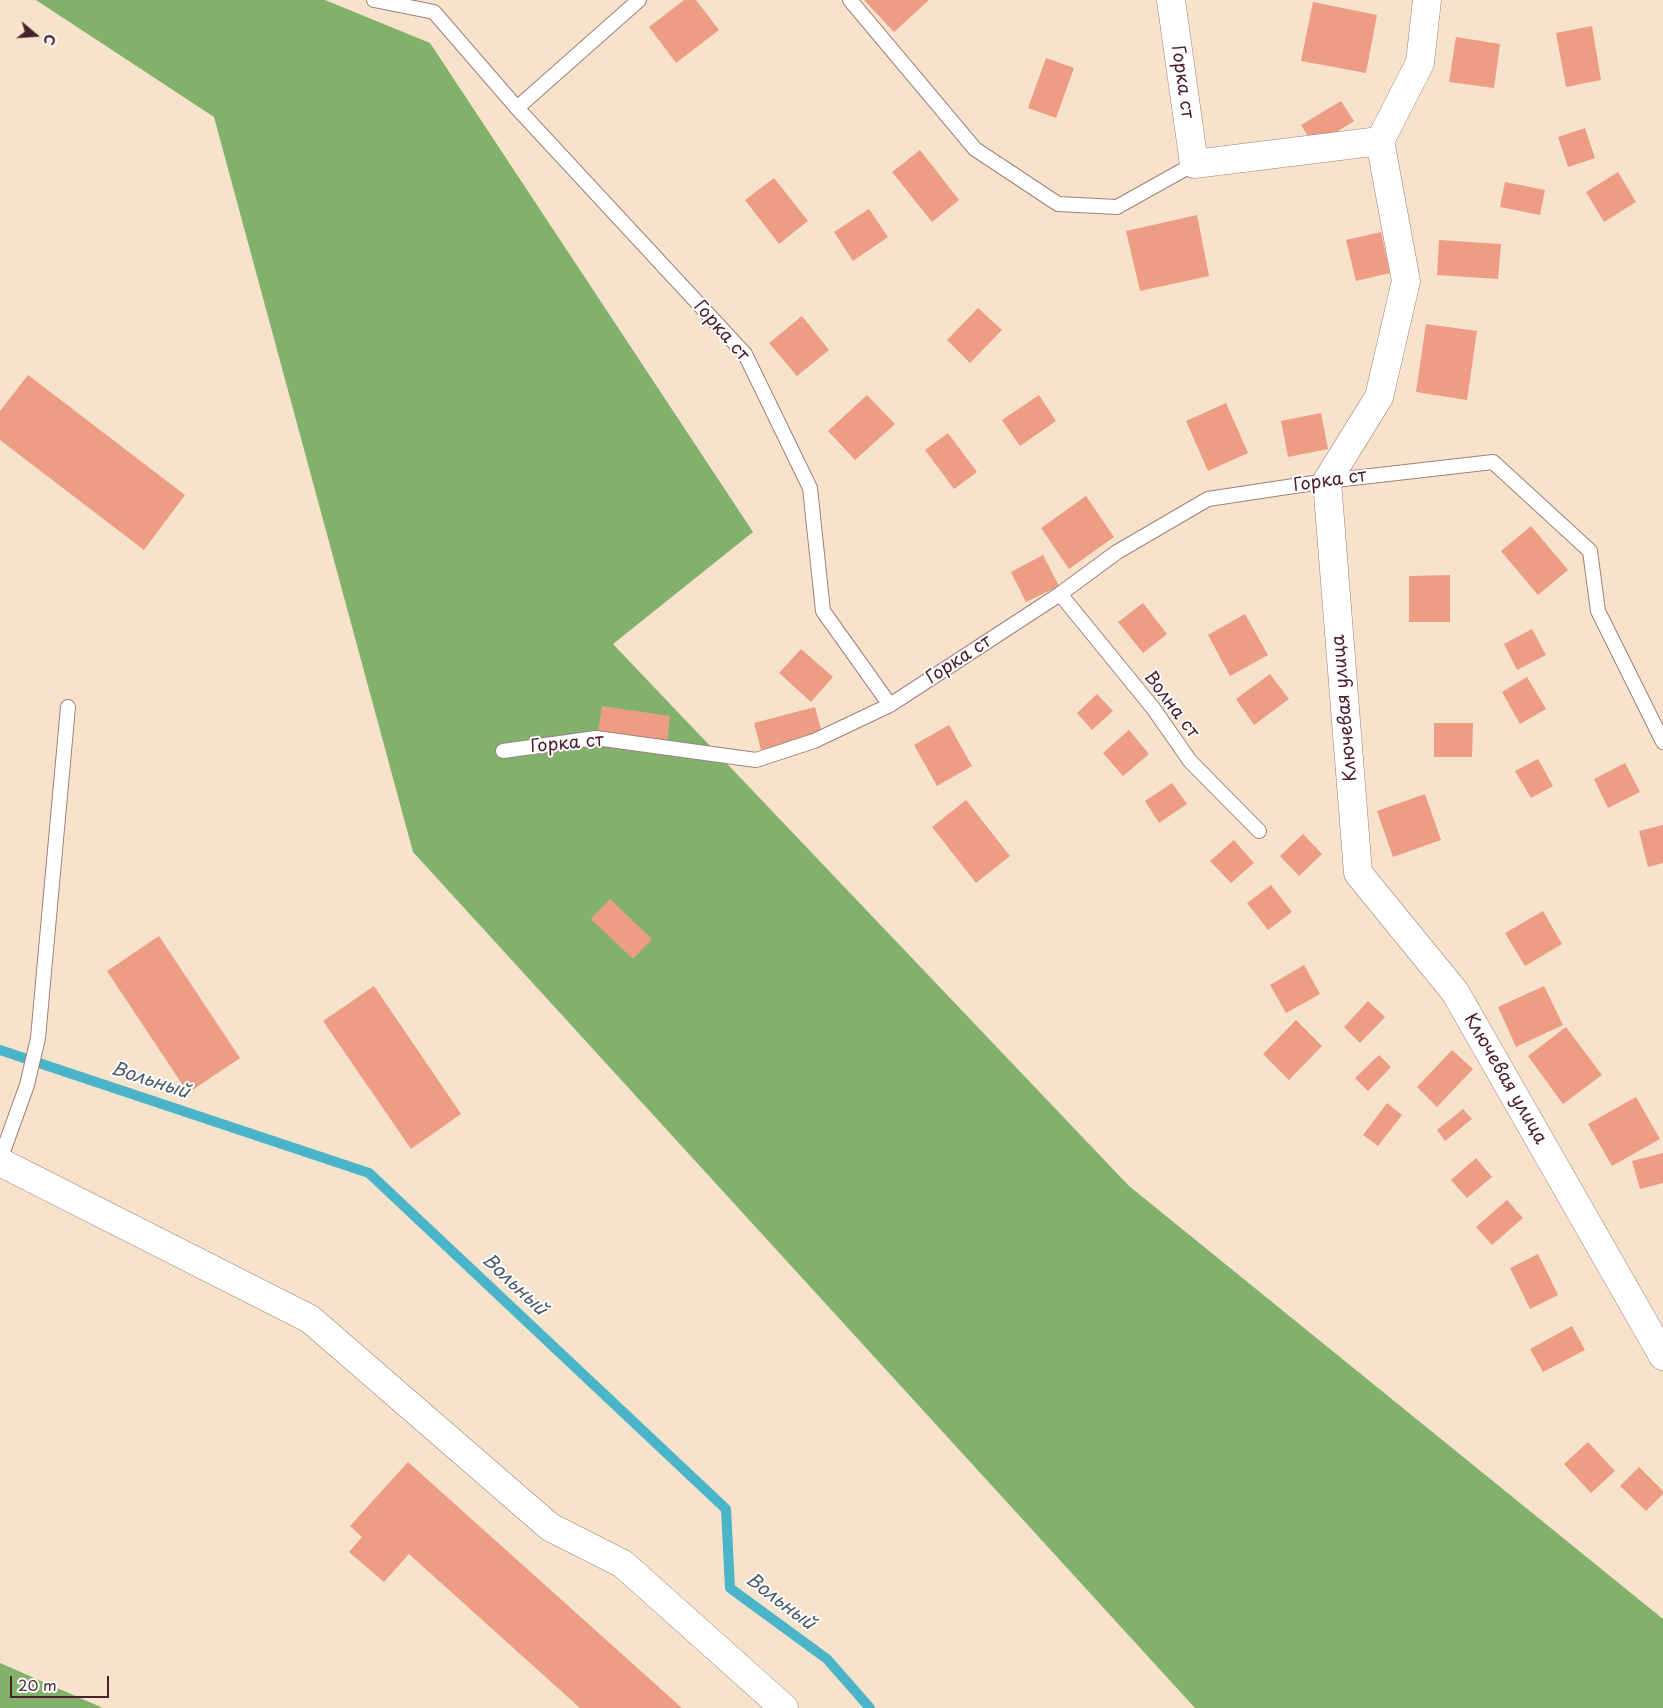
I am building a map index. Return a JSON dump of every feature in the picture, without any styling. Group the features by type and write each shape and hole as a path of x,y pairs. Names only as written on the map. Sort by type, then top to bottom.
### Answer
{"street":[{"name":"Горка ст","path":"1171,0 1194,164"},
{"path":"1327,481 1379,397 1406,281 1380,141 1420,63 1427,0"},
{"path":"1194,164 1380,141"},
{"name":"Ключевая улица","path":"1327,481 1358,873 1455,992 1663,1356"},
{"path":"0,1161 310,1319 550,1527 623,1564 784,1708"}],"lane":[{"path":"374,0 434,12"},
{"name":"Горка ст","path":"423,0 517,108 744,354 810,488 823,611 890,705"},
{"path":"517,108 639,0"},
{"path":"850,0 975,148 1058,204 1117,207 1194,164"},
{"name":"Горка ст","path":"502,750 596,738 756,760 814,741 890,705 1060,594 1117,552 1208,499 1327,481 1493,462 1590,551 1598,611 1663,742"},
{"name":"Волна ст","path":"1060,594 1153,708 1190,761 1260,831"},
{"path":"0,1161 27,1085 38,1038 68,707"}],"green space":[{"path":"36,0 325,0 430,43 753,532 613,644 1129,1186 1663,1619 1663,1708 1195,1708 413,852 214,117"},
{"path":"0,1663 103,1708 0,1708"}],"building":[{"path":"684,0 696,0 719,30 676,63 649,27"},
{"path":"864,0 929,0 894,32"},
{"path":"1313,2 1377,15 1366,73 1301,61"},
{"path":"1592,26 1601,80 1566,87 1556,33"},
{"path":"1456,37 1500,44 1494,88 1449,82"},
{"path":"1046,58 1074,68 1056,118 1028,108"},
{"path":"1341,101 1354,121 1314,146 1301,125"},
{"path":"1585,128 1595,158 1568,167 1558,137"},
{"path":"920,150 959,200 932,222 892,172"},
{"path":"1618,172 1636,202 1604,222 1586,192"},
{"path":"774,178 808,221 779,244 745,200"},
{"path":"1505,182 1545,190 1540,215 1500,207"},
{"path":"869,209 888,237 853,261 834,232"},
{"path":"1197,215 1209,276 1140,291 1126,231"},
{"path":"1381,232 1390,273 1356,281 1346,240"},
{"path":"1439,240 1501,244 1498,279 1437,275"},
{"path":"978,308 1002,330 970,363 947,340"},
{"path":"802,316 829,350 797,376 769,343"},
{"path":"1426,324 1477,331 1467,400 1416,392"},
{"path":"28,375 185,495 144,550 0,440 0,411"},
{"path":"867,395 895,424 855,460 828,431"},
{"path":"1039,395 1056,421 1020,446 1002,420"},
{"path":"1226,403 1248,453 1208,471 1186,421"},
{"path":"1321,413 1328,449 1288,457 1281,421"},
{"path":"948,433 977,472 954,489 925,450"},
{"path":"1086,496 1114,537 1069,569 1041,528"},
{"path":"1531,526 1568,570 1538,595 1501,551"},
{"path":"1043,555 1059,586 1026,602 1011,572"},
{"path":"1450,575 1450,622 1409,622 1409,576"},
{"path":"1143,603 1167,634 1143,653 1118,622"},
{"path":"1245,614 1268,655 1230,676 1208,635"},
{"path":"1532,629 1546,655 1517,670 1504,644"},
{"path":"801,649 833,677 811,702 779,673"},
{"path":"1270,674 1289,699 1254,725 1236,699"},
{"path":"1527,677 1546,709 1520,724 1502,692"},
{"path":"1097,694 1113,711 1092,730 1077,713"},
{"path":"602,706 670,716 667,743 598,733"},
{"path":"815,707 822,733 761,750 754,723"},
{"path":"1434,723 1473,723 1472,757 1434,757"},
{"path":"949,725 972,766 937,786 914,745"},
{"path":"1129,730 1149,754 1123,776 1103,753"},
{"path":"1538,759 1553,786 1531,798 1515,771"},
{"path":"1625,763 1640,792 1608,808 1594,779"},
{"path":"1172,783 1187,804 1159,823 1145,801"},
{"path":"1425,794 1441,840 1393,857 1377,811"},
{"path":"966,800 1010,856 976,883 932,827"},
{"path":"1663,825 1663,863 1648,867 1639,831"},
{"path":"1303,834 1322,854 1299,876 1280,856"},
{"path":"1234,840 1254,863 1231,883 1210,861"},
{"path":"1271,885 1292,912 1268,930 1247,903"},
{"path":"610,899 652,939 633,959 591,919"},
{"path":"1543,911 1562,944 1525,966 1505,933"},
{"path":"159,936 240,1058 188,1093 107,971"},
{"path":"1304,965 1320,994 1286,1013 1270,985"},
{"path":"374,986 461,1114 411,1149 323,1021"},
{"path":"1544,986 1563,1025 1516,1047 1498,1007"},
{"path":"1368,1001 1385,1017 1360,1043 1344,1027"},
{"path":"1296,1020 1322,1046 1289,1080 1263,1054"},
{"path":"1566,1027 1602,1075 1563,1104 1528,1056"},
{"path":"1452,1050 1473,1069 1437,1107 1417,1087"},
{"path":"1379,1055 1391,1067 1368,1091 1355,1078"},
{"path":"1636,1097 1660,1139 1612,1166 1588,1124"},
{"path":"1387,1103 1402,1115 1378,1146 1363,1135"},
{"path":"1463,1109 1472,1119 1445,1141 1437,1130"},
{"path":"1663,1153 1663,1183 1640,1189 1632,1161"},
{"path":"1476,1158 1492,1177 1467,1198 1451,1180"},
{"path":"1507,1200 1523,1218 1492,1245 1476,1227"},
{"path":"1538,1254 1558,1295 1530,1309 1510,1268"},
{"path":"1572,1326 1585,1350 1543,1372 1530,1349"},
{"path":"1588,1442 1615,1471 1591,1493 1564,1464"},
{"path":"408,1462 682,1708 580,1708 409,1554 384,1582 349,1552 362,1537 350,1526"},
{"path":"1639,1467 1663,1491 1663,1494 1646,1511 1620,1486"}],"waterway":[{"name":"Вольный","path":"0,1050 369,1173 726,1509 730,1588 827,1659 870,1708"}]}
